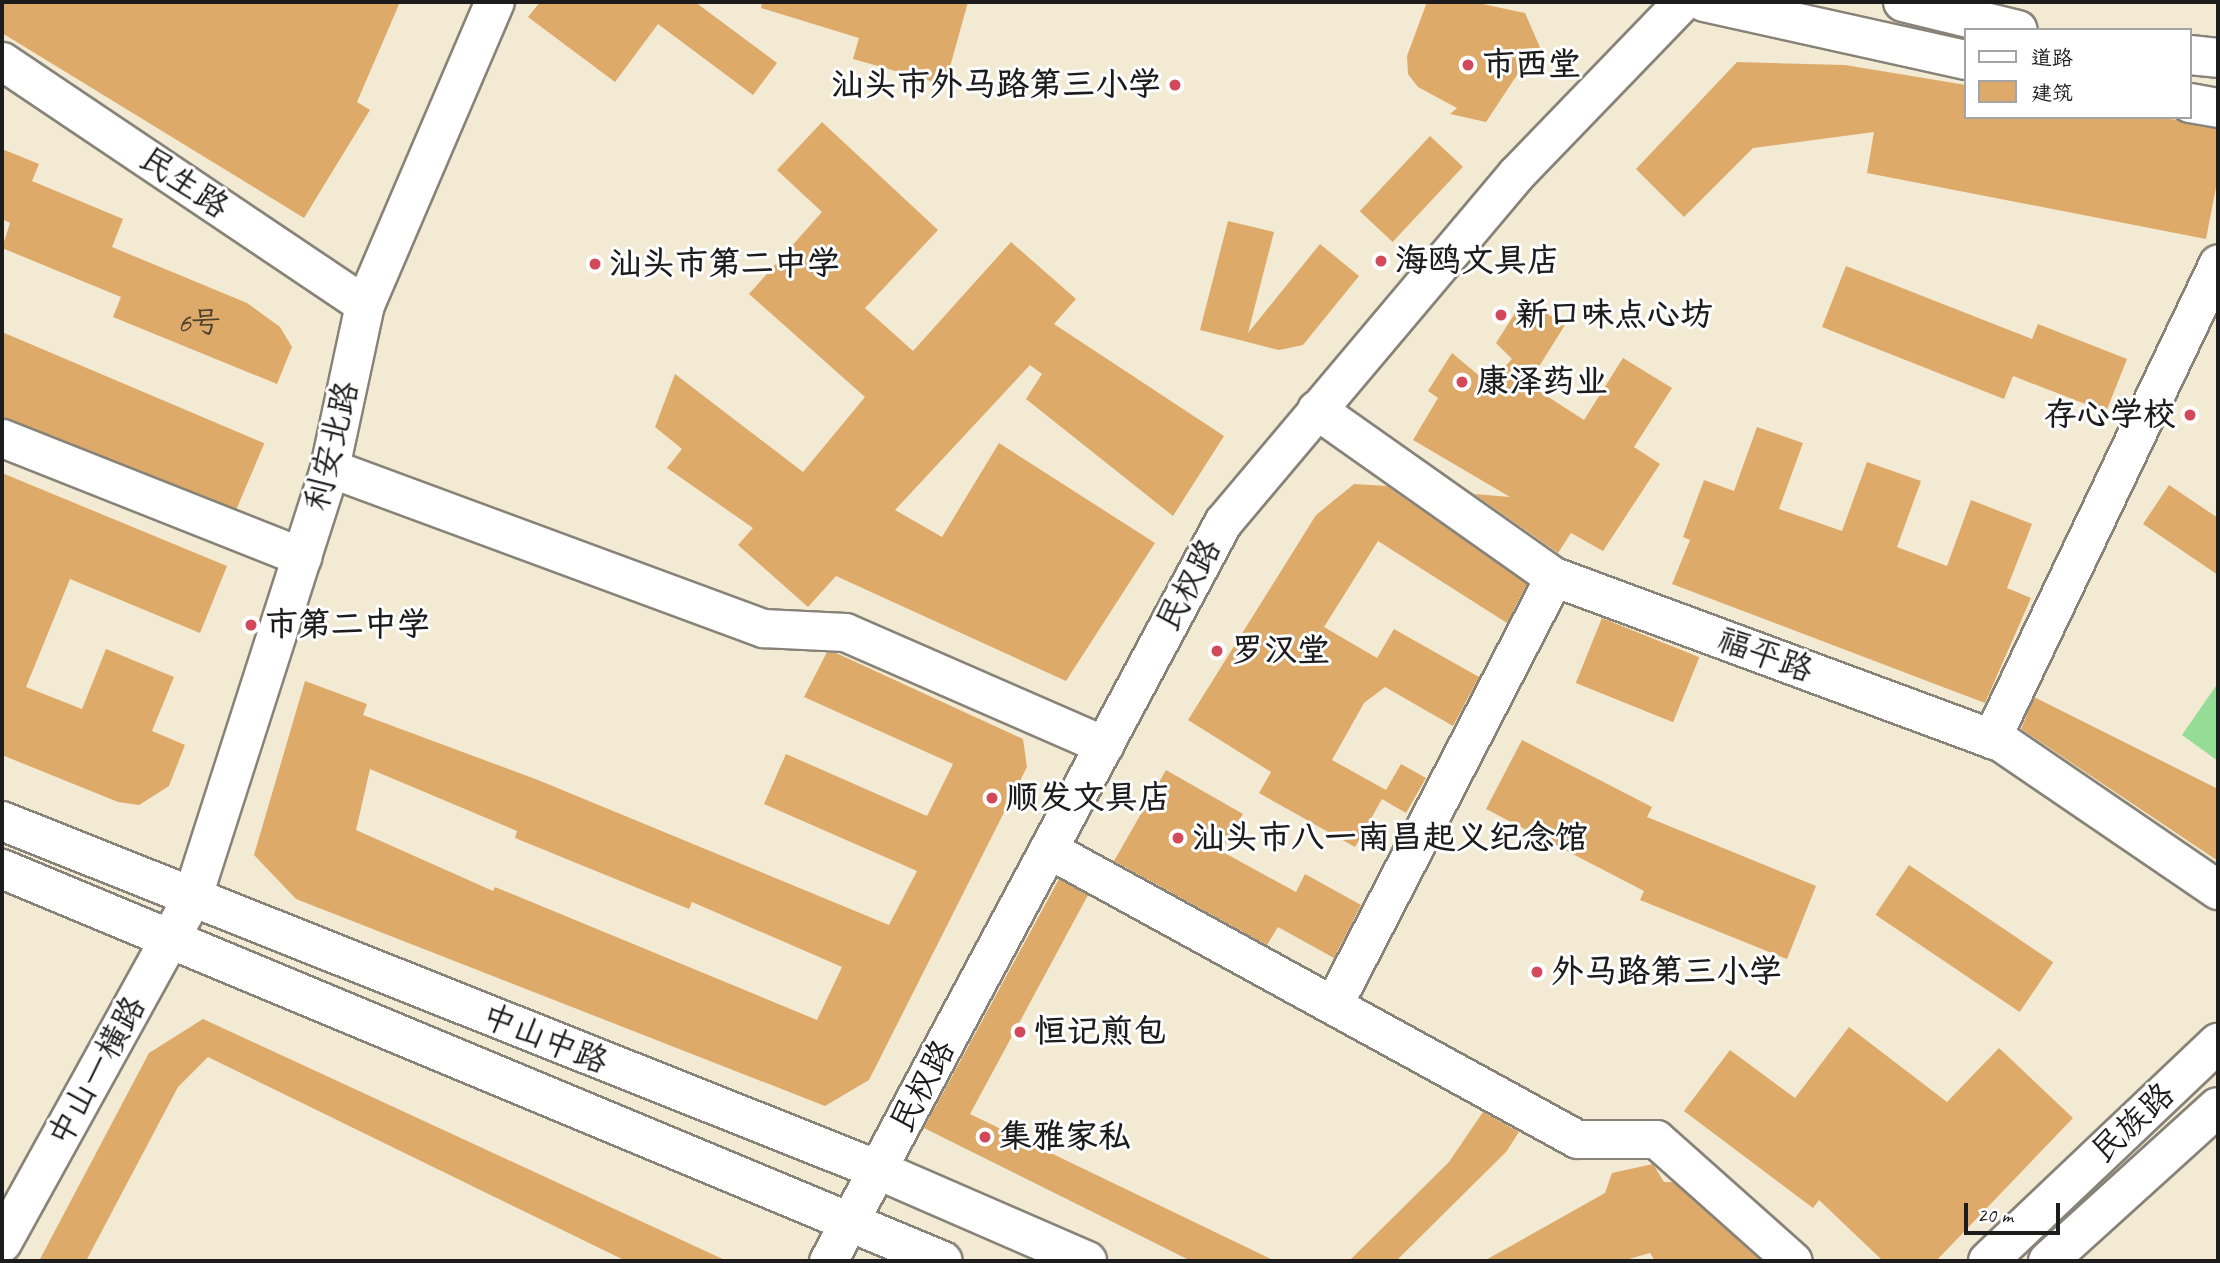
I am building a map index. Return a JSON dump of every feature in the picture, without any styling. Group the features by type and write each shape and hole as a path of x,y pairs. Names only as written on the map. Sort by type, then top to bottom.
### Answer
{"street":[{"name":"利安北路","path":"192,899 330,468 365,305 495,2"},
{"name":"民权路","path":"828,1261 1223,522 1516,174 1682,2"},
{"path":"1704,2 1965,60"},
{"path":"1903,2 2007,19"},
{"path":"2192,55 2218,58"},
{"name":"民生路","path":"2,61 365,305"},
{"path":"2192,103 2218,108"},
{"path":"1991,738 2218,262"},
{"name":"福平路","path":"1317,410 1554,577 1991,738 2218,890"},
{"path":"2,438 302,557"},
{"path":"330,468 764,628 845,632 1104,745"},
{"path":"1333,1005 1554,577"},
{"name":"中山中路","path":"2,821 192,899 878,1170 1087,1261"},
{"path":"1048,849 1577,1139 1656,1139 1793,1261"},
{"name":"中山中路","path":"2,869 169,941 850,1220 943,1261"},
{"name":"中山一横路","path":"2,1243 192,899"},
{"name":"民族路","path":"1988,1261 2218,1043"},
{"name":"民族路","path":"2048,1261 2218,1107"}],"green space":[{"path":"2218,683 2218,761 2182,735"}],"building":[{"path":"2,2 400,2 357,102 370,110 304,218 2,33"},
{"path":"540,2 695,2 777,63 753,95 658,24 615,82 528,17"},
{"path":"762,2 968,2 945,85 853,59 859,38 761,8"},
{"name":"市西堂","path":"1427,2 1473,2 1525,13 1542,52 1517,75 1486,122 1450,114 1457,108 1418,87 1408,74 1407,56"},
{"path":"1737,62 1845,65 1965,85 1965,119 2171,119 2218,129 2218,177 2206,239 1867,173 1874,132 1753,148 1684,217 1636,169"},
{"path":"822,122 938,230 865,308 913,351 1011,242 1076,299 1054,324 1224,436 1173,516 1026,399 1042,374 1030,365 895,510 942,537 999,443 1155,543 1066,681 836,576 808,607 738,545 753,528 667,468 682,449 655,427 675,374 803,472 865,397 749,294 822,212 777,170"},
{"path":"1430,136 1463,167 1393,242 1360,211"},
{"path":"2,149 39,164 32,181 123,219 112,247 247,303 280,327 292,347 277,384 113,317 121,297 2,248 10,223 2,219"},
{"path":"1228,221 1274,232 1248,333 1320,244 1359,276 1303,345 1279,350 1200,330"},
{"path":"1846,266 2032,339 2038,324 2127,359 2106,412 2013,376 2004,399 1822,327"},
{"path":"1524,299 1565,325 1528,384 1584,420 1623,358 1672,388 1634,447 1660,464 1603,551 1571,533 1558,553 1474,494 1510,497 1413,440 1438,398 1428,391 1452,353 1489,384 1512,359 1496,343"},
{"path":"2,332 264,443 233,516 2,418"},
{"path":"1757,427 1803,443 1779,509 1842,531 1867,462 1921,481 1897,547 1947,566 1971,500 2032,524 2007,588 2031,598 1985,703 1672,584 1690,540 1683,537 1704,480 1734,491"},
{"path":"2,473 227,566 200,633 70,579 26,687 82,709 106,649 174,677 152,731 185,745 169,786 139,805 118,802 2,755"},
{"path":"1354,484 1387,486 1527,584 1507,623 1378,541 1324,627 1377,658 1394,629 1479,677 1453,726 1385,687 1364,703 1332,760 1386,790 1401,764 1426,778 1406,813 1382,799 1355,847 1259,793 1271,772 1188,720 1316,515"},
{"path":"2169,485 2218,518 2218,575 2143,524"},
{"path":"1602,618 1699,657 1673,722 1576,683"},
{"path":"827,652 836,653 1023,739 1027,767 869,1080 825,1106 296,899 254,855 305,681 367,704 363,715 538,780 889,925 917,871 764,804 786,754 927,816 953,764 804,697","holes":["370,769 517,831 515,838 689,909 692,902 842,967 817,1020 495,887 493,891 356,830"]},
{"path":"2034,697 2218,789 2218,861 2021,729"},
{"path":"1522,740 1652,807 1647,817 1816,886 1787,959 1640,900 1644,891 1486,809"},
{"path":"1166,770 1243,814 1221,851 1296,892 1305,874 1361,905 1334,958 1278,927 1267,945 1114,861"},
{"path":"1909,865 2053,962 2020,1012 1875,915"},
{"path":"1059,879 1088,895 970,1114 1275,1261 1191,1261 924,1128"},
{"path":"203,1019 727,1261 626,1261 208,1057 178,1087 86,1261 39,1261 149,1053"},
{"path":"1849,1027 1947,1102 1999,1048 2073,1118 1936,1261 1883,1261 1819,1200 1813,1208 1684,1111 1730,1050 1795,1098"},
{"path":"1483,1112 1519,1132 1506,1152 1396,1261 1349,1261 1449,1162"},
{"path":"1653,1164 1664,1182 1673,1182 1762,1261 1655,1261 1650,1253 1622,1261 1484,1261 1605,1193 1612,1173"}],"place":[{"name":"市西堂","path":"1468,65"},
{"name":"汕头市外马路第三小学","path":"1175,85"},
{"name":"海鸥文具店","path":"1381,261"},
{"name":"汕头市第二中学","path":"595,264"},
{"name":"新口味点心坊","path":"1501,315"},
{"name":"康泽药业","path":"1462,382"},
{"name":"存心学校","path":"2190,415"},
{"name":"市第二中学","path":"251,625"},
{"name":"罗汉堂","path":"1217,651"},
{"name":"顺发文具店","path":"992,798"},
{"name":"汕头市八一南昌起义纪念馆","path":"1178,838"},
{"name":"外马路第三小学","path":"1537,972"},
{"name":"恒记煎包","path":"1020,1032"},
{"name":"集雅家私","path":"985,1137"}]}
